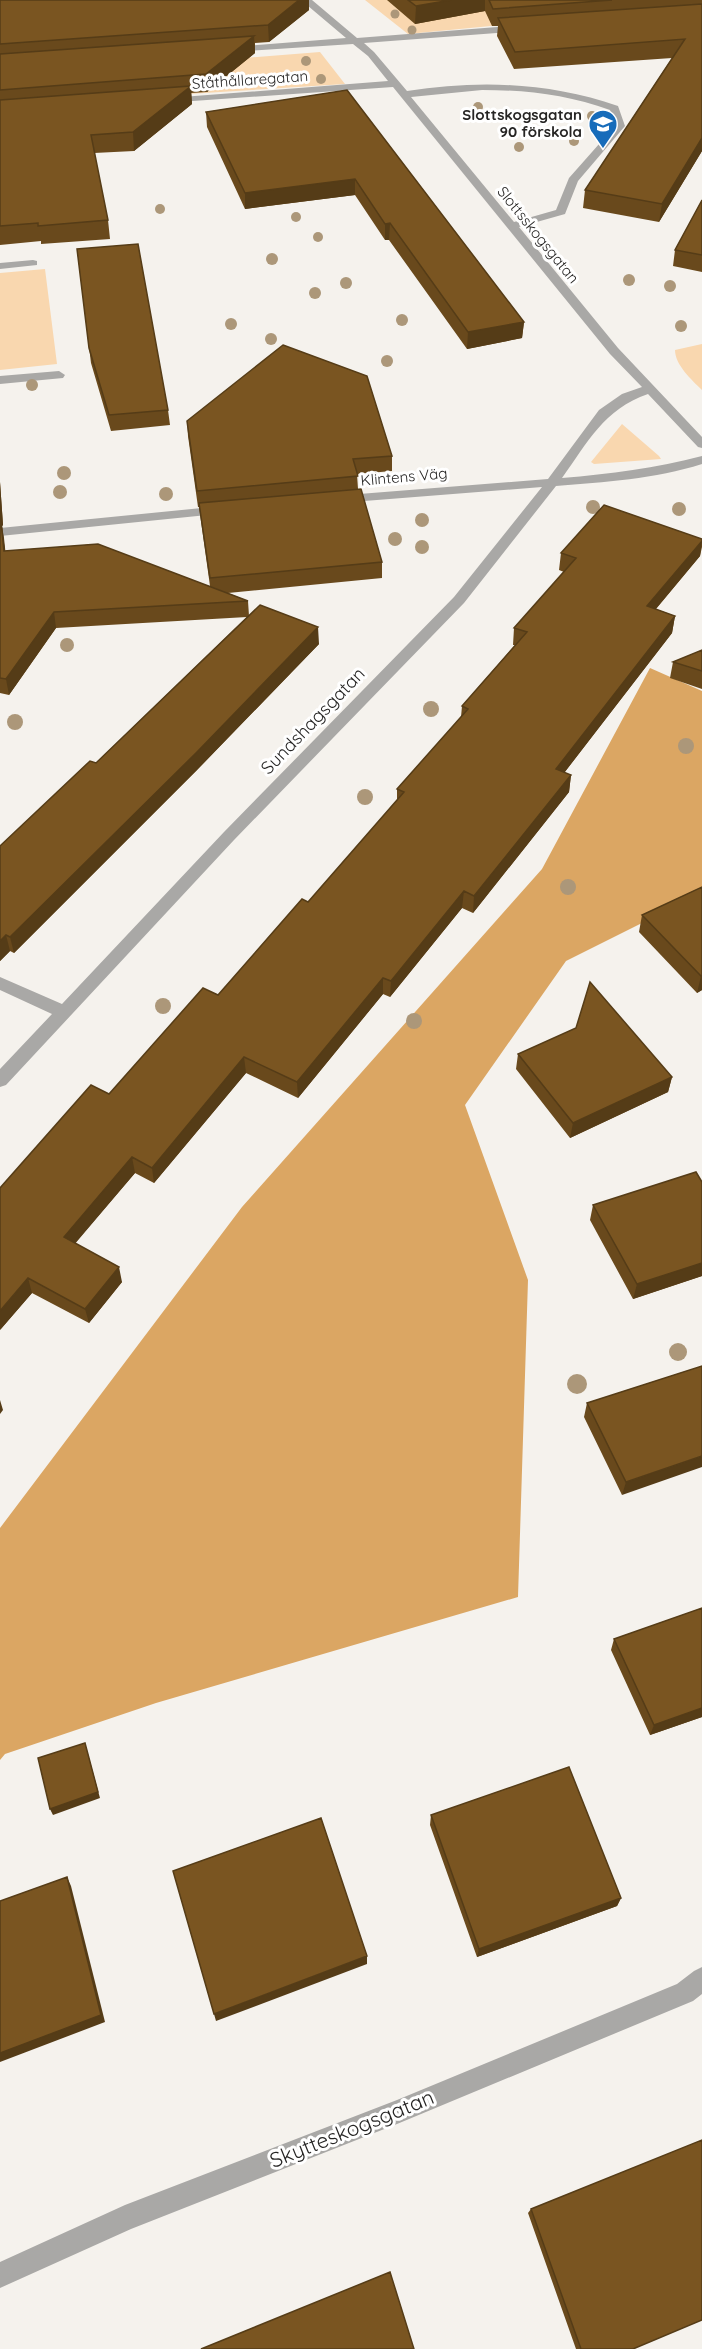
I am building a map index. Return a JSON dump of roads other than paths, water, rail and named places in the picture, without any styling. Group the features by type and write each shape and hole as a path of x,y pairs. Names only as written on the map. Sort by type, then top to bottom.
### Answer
{"street":[{"name":"Slottsskogsgatan","path":"306,0 356,41 385,71 393,84 614,351 702,444"},
{"path":"356,41 538,27"},
{"name":"Ståthållaregatan","path":"218,51 356,41"},
{"name":"Ståthållaregatan","path":"155,102 393,84"},
{"path":"403,95 437,89 505,88 568,95 596,101 614,108 620,126 573,180 561,212 511,226"},
{"path":"0,266 33,263"},
{"path":"0,380 59,375"},
{"name":"Sundshagsgatan","path":"0,1080 62,1011 459,600 527,516 551,480 603,413 626,397 648,389"},
{"name":"Klintens Väg","path":"326,500 551,480 605,478 680,467 702,460"},
{"path":"0,532 231,510"},
{"path":"0,983 62,1011"},
{"name":"Skytteskogsgatan","path":"0,2275 125,2218 397,2112 685,1993 702,1979"}],"place":[{"name":"Slottskogsgatan 90 förskola","path":"603,150"}]}
